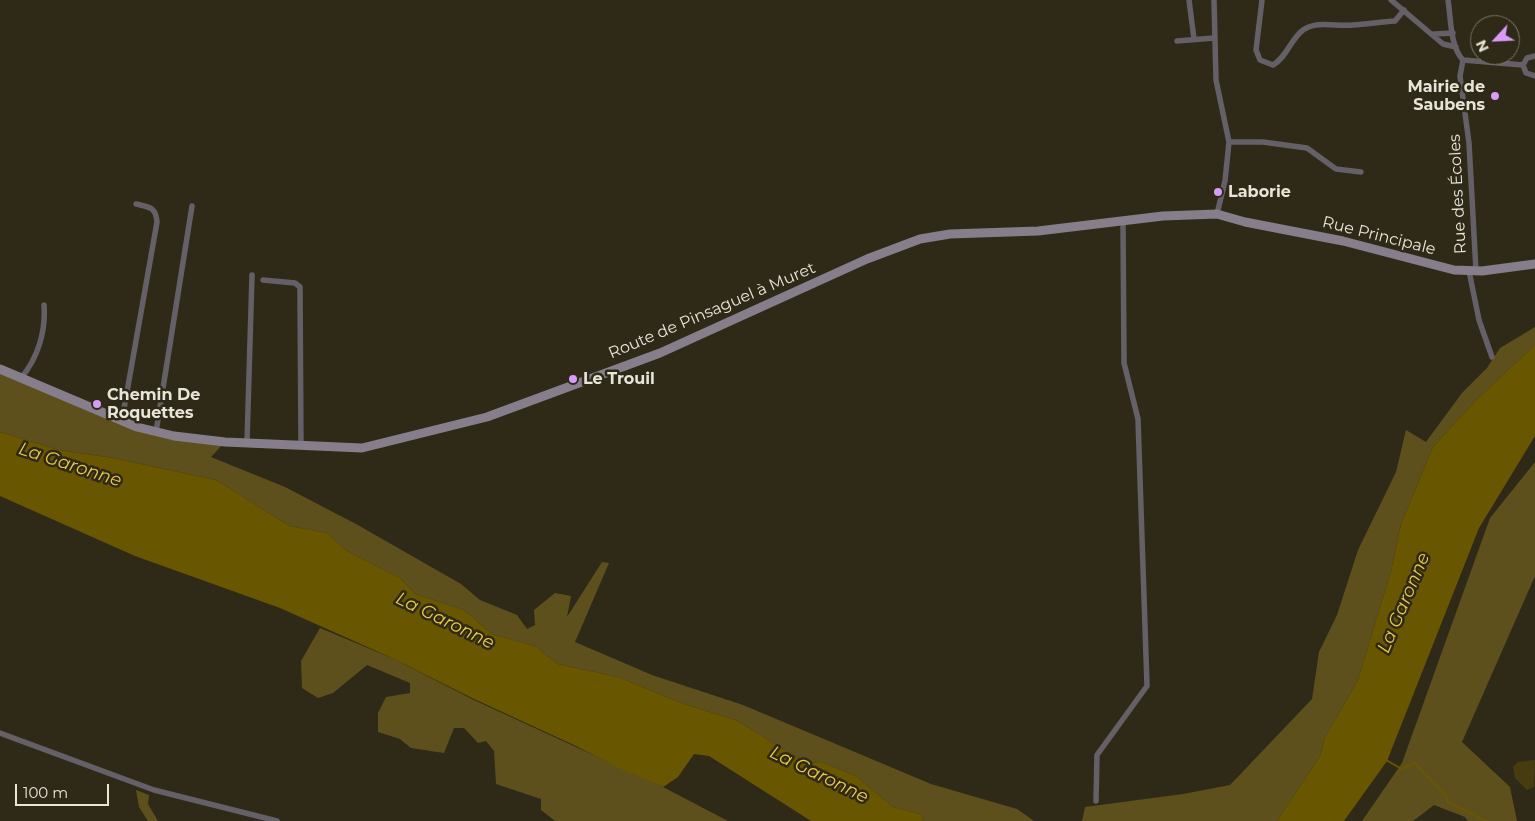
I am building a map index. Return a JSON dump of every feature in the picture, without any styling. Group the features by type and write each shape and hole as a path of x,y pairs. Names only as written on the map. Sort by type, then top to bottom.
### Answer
{"street":[{"path":"1189,0 1194,39"},
{"path":"1096,801 1097,755 1147,686 1138,419 1124,363 1123,223 1162,216 1217,214 1225,181 1229,142 1216,80 1214,0"},
{"path":"1262,0 1256,50 1260,60 1273,65 1281,60 1295,37 1312,26 1323,24 1350,26 1395,20 1404,10"},
{"path":"1391,0 1434,34 1443,44 1456,47"},
{"path":"1448,0 1456,47 1458,55 1463,60 1523,65"},
{"path":"1434,34 1453,33"},
{"path":"1177,41 1214,38"},
{"path":"1523,65 1527,58 1535,56"},
{"name":"Rue des Écoles","path":"1463,60 1460,76 1469,143 1472,271 1479,320 1492,357"},
{"path":"1523,65 1526,73 1535,76"},
{"path":"1229,142 1264,142 1307,148 1336,169 1361,172"},
{"path":"122,420 157,222 157,213 151,207 136,204"},
{"path":"156,432 192,206"},
{"name":"Rue Principale","path":"1217,214 1245,222 1344,241 1454,270 1472,271 1535,264"},
{"name":"Route de Pinsaguel à Muret","path":"0,368 122,420 156,432 183,438 362,448 488,417 660,353 867,259 920,239 950,234 1038,231 1123,223"},
{"path":"247,442 252,275"},
{"path":"263,280 295,283 300,287 301,446"},
{"path":"21,378 36,359 45,318 44,304"},
{"path":"0,733 154,790 277,821"}],"shaded area":[{"path":"1535,327 1535,345 1476,400 1433,447 1401,524 1391,571 1358,680 1325,737 1320,756 1277,821 1082,821 1085,807 1183,794 1230,785 1312,699 1319,652 1337,615 1358,550 1396,472 1406,430 1426,442 1462,393 1487,368 1500,348"},
{"path":"0,369 137,427 225,442 211,457 285,487 356,524 461,584 480,600 517,615 527,629 535,625 534,610 555,593 571,596 567,617 602,562 609,563 575,642 652,675 743,705 931,784 1017,809 1034,821 923,821 921,814 893,807 856,776 822,762 806,763 736,720 684,704 618,677 558,664 535,646 492,634 464,610 416,594 400,578 347,551 327,533 290,526 216,480 113,458 59,450 0,432"},
{"path":"1535,462 1535,576 1462,742 1510,787 1517,821 1468,821 1465,817 1434,805 1413,821 1362,821 1402,763 1490,518"},
{"path":"320,628 392,658 474,700 663,787 728,821 555,821 541,810 541,799 496,784 494,751 486,741 478,743 464,728 454,728 444,753 411,748 400,739 378,732 378,713 386,697 410,693 410,683 367,665 333,693 318,698 302,688 301,661"},
{"path":"1535,760 1534,787 1527,790 1515,778 1513,767 1518,762"},
{"path":"136,790 149,795 148,804 158,821 148,821 139,807"}],"water":[{"name":"La Garonne","path":"1535,345 1535,436 1479,528 1387,761 1344,821 1277,821 1320,756 1325,737 1358,680 1391,571 1401,524 1433,447 1476,400"},
{"name":"La Garonne","path":"0,432 59,450 113,458 216,480 290,526 327,533 347,551 400,578 416,594 464,610 492,634 535,646 558,664 618,677 684,704 736,720 806,763 822,762 856,776 893,807 921,814 923,821 811,821 709,756 694,754 678,777 663,787 623,770 392,658 280,608 135,556 0,496"}],"waterway":[{"path":"1386,760 1402,769 1415,763 1446,796 1448,802 1486,821"}],"place":[{"name":"Mairie de Saubens","path":"1495,96"},
{"name":"Laborie","path":"1218,192"},
{"name":"Le Trouil","path":"573,379"},
{"name":"Chemin De Roquettes","path":"97,404"}]}
